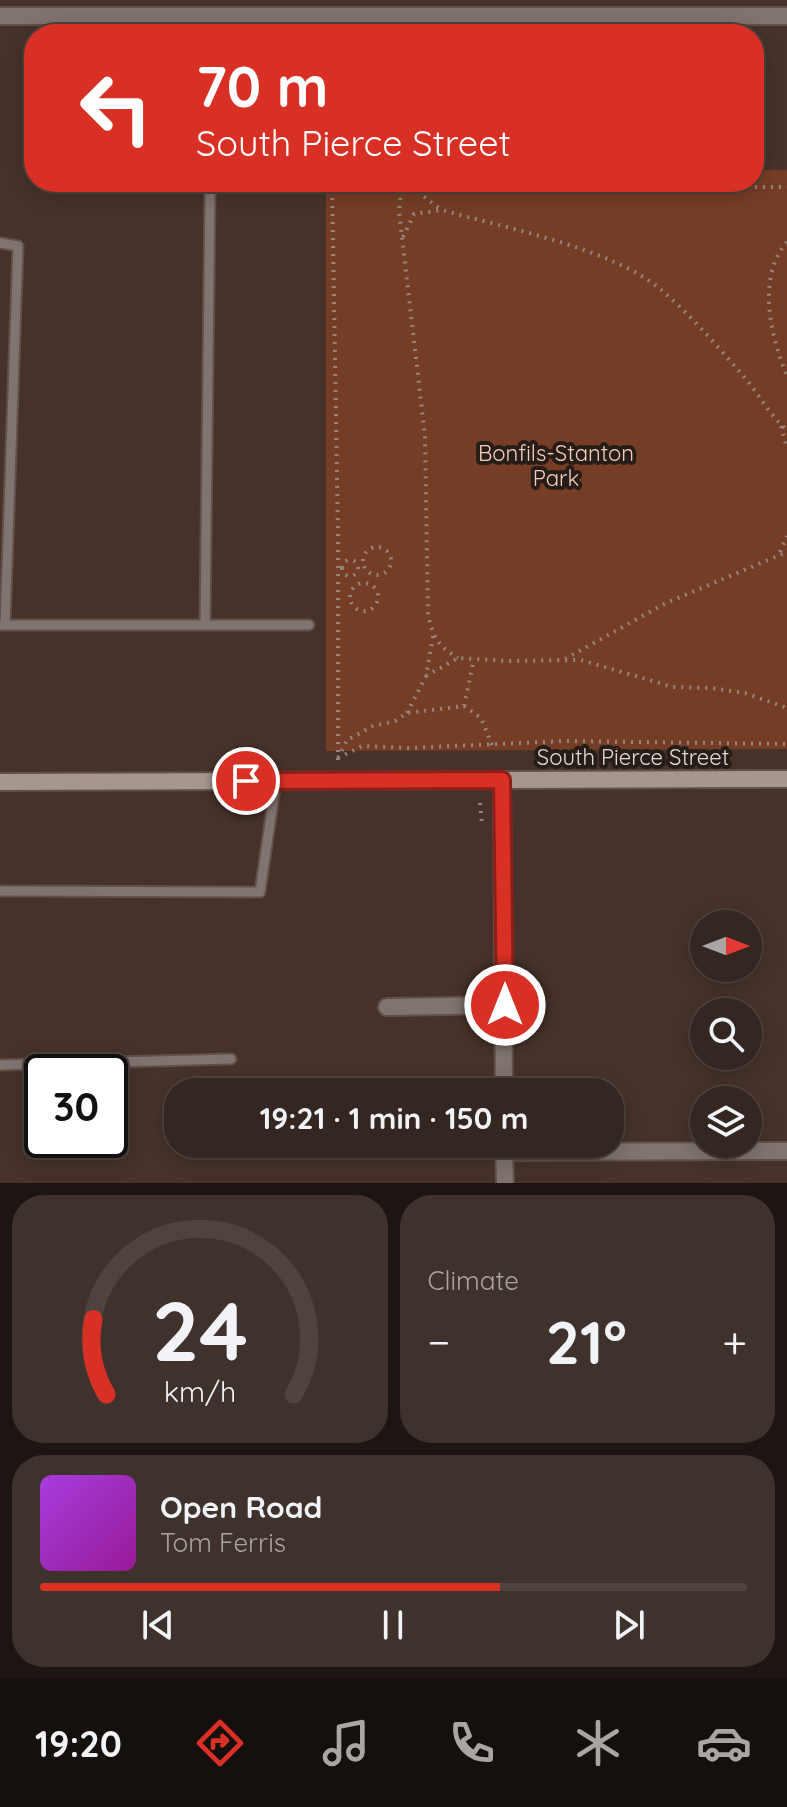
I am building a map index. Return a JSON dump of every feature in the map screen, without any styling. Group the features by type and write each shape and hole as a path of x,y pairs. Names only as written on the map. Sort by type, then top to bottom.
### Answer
{"street":[{"path":"0,16 787,16"},
{"name":"South Pierce Street","path":"0,782 787,779"},
{"path":"502,780 504,1078"},
{"path":"387,1007 505,1005"},
{"path":"624,1149 787,1151"},
{"path":"504,1158 505,1183"}],"lane":[{"path":"205,625 210,193"},
{"path":"0,243 18,246 2,625 309,625"},
{"path":"0,891 260,892 276,781"},
{"path":"0,1065 231,1059"}],"path":[{"path":"764,187 787,187"},
{"path":"332,192 338,758"},
{"path":"402,192 399,211 425,436 428,615 433,634 442,648 458,658 581,660 673,687 745,693 787,708"},
{"path":"418,192 442,210 609,260 639,273 662,290 698,327 787,430"},
{"path":"402,239 414,214 442,210"},
{"path":"787,242 777,257 770,285 773,340 787,376"},
{"path":"780,424 787,448"},
{"path":"779,554 787,536"},
{"path":"376,547 388,552 390,558 387,570 381,574 371,573 363,563 366,552 376,547"},
{"path":"563,660 666,603 787,552"},
{"path":"349,560 358,566 352,576 346,575 342,569 343,563 349,560"},
{"path":"364,583 370,584 378,594 378,601 369,610 358,610 351,600 353,589 364,583"},
{"path":"407,713 426,676 433,634"},
{"path":"426,676 458,658"},
{"path":"464,706 474,659"},
{"path":"338,758 347,740 373,726 395,721 407,713 464,706 481,718 492,745"},
{"path":"338,758 362,746 565,741 787,744"}],"green space":[{"name":"Bonfils-Stanton Park","path":"764,170 787,170 787,749 326,751 326,192 764,192"}],"route":[{"path":"246,781 502,780 505,1005"}]}
